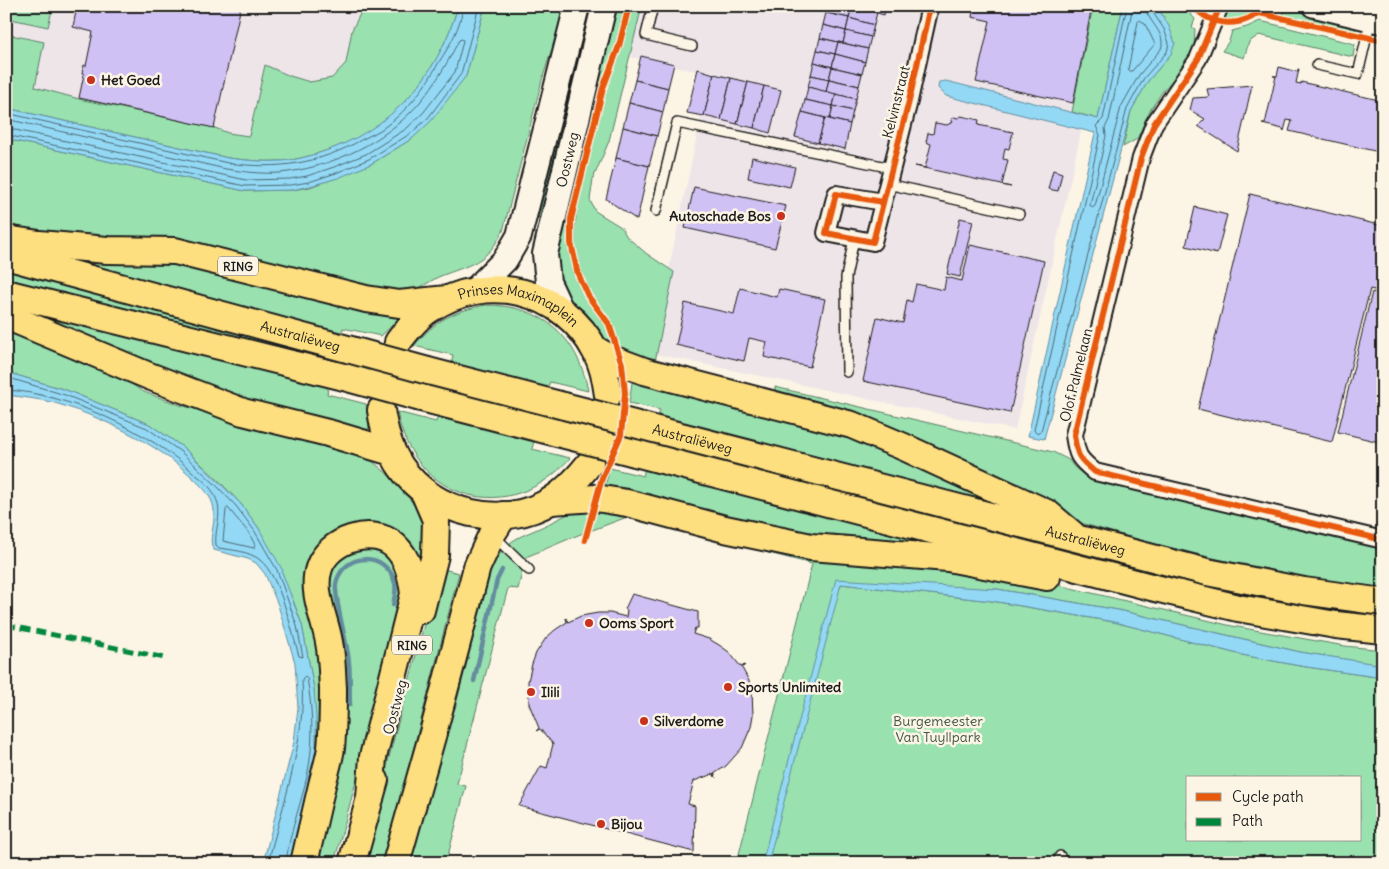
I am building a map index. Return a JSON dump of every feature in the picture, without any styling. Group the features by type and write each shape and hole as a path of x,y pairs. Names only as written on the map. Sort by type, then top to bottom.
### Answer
{"main road":[{"name":"Oostweg","path":"475,290 505,260 518,236 576,6"},
{"name":"Oostweg","path":"561,310 548,282 545,254 604,6"},
{"name":"RING","path":"6,239 107,250 175,251 366,299 399,304 447,299"},
{"name":"Australiëweg","path":"6,256 428,371 1079,540 1217,574 1304,591 1383,602"},
{"name":"Prinses Maximaplein","path":"398,342 412,324 428,310 447,299 475,290 498,289 520,292 542,299 561,310 581,328 596,350 602,365 608,396"},
{"name":"Australiëweg","path":"6,293 344,377 1151,587 1238,608 1336,625 1383,630"},
{"path":"6,316 149,376 243,412 328,433 392,452"},
{"path":"596,350 612,359 644,371 852,425 904,446 1047,513 1079,540"},
{"name":"RING","path":"381,410 384,432 392,452 401,467 424,492 449,506 476,514 498,525 551,501 573,484 590,463"},
{"name":"Oostweg","path":"352,863 435,555 436,520 424,492"},
{"path":"551,501 596,498 627,503 725,529 811,547 948,558 1114,590 1151,587"},
{"path":"396,863 433,733 476,567 498,525"},
{"path":"304,863 331,749 332,687 329,643 317,588 318,568 325,556 337,545 349,538 362,537 386,540 394,545 404,558 409,569 414,594 373,757 370,798"}],"street":[{"name":"Kelvinstraat","path":"883,202 836,194 826,233 873,242 910,101 930,6"},
{"name":"Olof Palmelaan","path":"1220,6 1198,59 1154,124 1141,158 1074,435 1076,452 1083,462 1095,472 1383,540"},
{"path":"1313,6 1376,16"}],"lane":[{"path":"653,6 646,35 692,46"},
{"path":"1317,65 1358,74 1376,16"},
{"path":"656,211 677,123 890,176 1020,214"},
{"path":"847,372 846,277 854,239"},
{"path":"498,525 529,570"}],"shaded area":[{"path":"6,6 461,6 392,178 6,152"},
{"path":"642,6 1109,6 1015,430 651,353 710,74 630,57"}],"green space":[{"path":"6,6 53,6 48,27 6,18"},
{"path":"364,6 458,6 438,56 408,98 389,116 368,131 345,144 309,156 272,161 228,158 6,108 6,34 44,42 35,87 79,99 215,128 228,133 249,136 265,65 310,82 332,78 346,63 352,30"},
{"path":"485,6 565,6 542,80 503,231 497,242 484,257 469,265 438,277 408,292 394,295 6,231 6,139 245,191 292,190 310,187 371,164 413,138 466,76"},
{"path":"618,6 625,6 615,47 598,91 571,205 567,232 569,252 575,276 587,301 606,327 613,346 607,343 566,296 554,265 594,81 608,45"},
{"path":"632,6 642,6 609,141 593,179 590,200 595,211 621,227 627,237 647,254 674,272 654,366 621,355 609,318 590,294 581,273 575,239 578,205 607,86 623,46"},
{"path":"1093,6 1123,6 1098,119 1072,112"},
{"path":"1153,6 1183,6 1195,19 1192,27 1195,29 1194,48 1187,63 1162,92 1151,109 1137,139 1123,147 1131,111 1148,81 1171,54 1166,21 1159,10"},
{"path":"1242,6 1261,6 1244,17 1224,19 1223,17 1230,10"},
{"path":"1285,6 1310,9 1358,27 1353,32 1283,15"},
{"path":"585,19 575,89 543,220 538,219 569,88 573,60"},
{"path":"1260,21 1355,44 1353,57 1259,35 1249,42 1244,58 1222,51 1229,41 1232,31"},
{"path":"21,250 145,258 403,315 381,336 343,328 340,338"},
{"path":"6,265 347,358 344,369 6,285"},
{"path":"8,301 329,383 327,394 366,404 369,428 366,430 204,389 6,308"},
{"path":"486,305 506,306 524,311 554,327 576,354 588,391 550,382 546,391 451,367 453,355 414,346 430,329 446,318 464,310"},
{"path":"6,326 104,367 144,392 180,405 365,456 396,482 414,505 424,529 426,542 418,581 402,545 324,547 328,697 298,863 291,863 314,768 316,751 314,689 302,625 293,600 258,527 240,503 219,481 184,448 149,424 66,390 6,372"},
{"path":"633,376 831,427 1046,518 657,421 660,410 629,403"},
{"path":"775,387 1053,452 1069,460 1085,476 1383,549 1383,594 1260,569 1142,541 1081,523 1033,501 775,395"},
{"path":"439,410 535,437 532,449 570,458 546,480 520,493 494,497 468,495 444,484 423,467 407,443 397,412 436,422"},
{"path":"641,434 1122,559 1130,574 639,445"},
{"path":"646,465 1005,558 866,548 603,493 610,468 643,476"},
{"path":"591,505 583,533 526,557 518,589 508,588 457,784 466,786 446,863 408,863 435,760 455,708 491,569 503,550 521,536"},
{"name":"Burgemeester Van Tuyllpark","path":"596,509 1024,577 1232,626 1345,646 1383,650 1383,665 1373,664 1300,652 1118,610 997,589 841,584 992,601 1114,622 1242,655 1300,666 1383,678 1383,863 748,863 748,860 738,858 812,564 627,517 590,531"},
{"path":"352,549 380,550 399,565 402,611 334,863 308,863 327,788 327,607 329,567"},
{"path":"439,568 459,573 384,863 361,863"}],"water":[{"path":"458,6 485,6 466,76 431,121 413,138 371,164 338,178 292,190 245,191 6,139 6,108 228,158 283,161 314,154 345,143 368,131 389,116 408,98 438,56"},
{"path":"1123,6 1153,6 1159,10 1169,26 1175,43 1171,54 1148,81 1131,111 1044,439 1028,436 1095,133 946,96 938,88 939,82 946,81 1098,119"},
{"path":"6,372 66,390 149,424 184,448 240,503 258,527 283,571 302,625 314,689 316,751 314,768 291,863 263,863 294,742 298,708 295,663 278,605 265,574 256,563 248,559 214,550 211,540 214,511 209,496 194,479 164,454 111,424 74,409 37,399 6,395"},
{"path":"836,579 997,589 1118,610 1300,652 1383,665 1383,678 1300,666 1242,655 1114,622 992,601 841,584 768,863 762,863"}],"building":[{"path":"77,6 241,6 214,128 79,98 84,74 82,73 84,65 86,66 93,32 73,27"},
{"path":"655,6 680,6 679,12"},
{"path":"828,6 852,6 849,18 826,13"},
{"path":"852,6 877,12 874,25 849,18"},
{"path":"853,6 886,6 884,15"},
{"path":"974,6 1092,6 1073,103 976,82 990,21 972,17"},
{"path":"826,13 849,18 846,31 823,25"},
{"path":"849,18 874,25 871,37 846,31"},
{"path":"823,25 846,31 843,43 820,38"},
{"path":"846,31 871,37 868,49 843,43"},
{"path":"820,38 838,42 835,54 817,50"},
{"path":"838,42 868,49 865,62 835,54"},
{"path":"817,50 835,54 832,67 814,62"},
{"path":"835,54 865,62 862,74 832,67"},
{"path":"641,56 674,64 668,88 635,80"},
{"path":"814,62 832,67 829,79 811,75"},
{"path":"832,67 862,74 859,86 829,79"},
{"path":"1279,67 1297,72 1299,69 1296,83 1301,84 1301,82 1383,101 1383,153 1289,131 1292,121 1287,120 1284,131 1283,129 1262,124 1265,124"},
{"path":"698,69 714,74 704,116 687,113"},
{"path":"714,74 731,78 721,120 704,116"},
{"path":"811,75 829,79 826,92 808,87"},
{"path":"731,78 748,82 737,124 721,120"},
{"path":"829,79 859,86 856,99 826,92"},
{"path":"635,80 668,88 663,112 629,103"},
{"path":"748,82 764,86 754,128 737,124"},
{"path":"1252,85 1237,151 1198,126 1205,119 1190,110 1193,98 1209,97 1207,89"},
{"path":"764,86 781,90 770,133 754,128"},
{"path":"808,87 836,94 833,106 805,100"},
{"path":"836,94 856,99 853,111 833,106"},
{"path":"805,100 833,106 830,119 802,112"},
{"path":"629,103 663,112 657,136 623,127"},
{"path":"833,106 853,111 850,124 830,119"},
{"path":"802,112 825,118 818,143 795,137"},
{"path":"961,116 979,120 978,125 1013,132 1009,149 1005,148 1003,159 1008,160 1002,185 1011,187 915,166 925,168 931,144 926,142 928,133 933,134 935,123 947,125 953,122 951,119 954,117 958,118"},
{"path":"825,118 850,124 845,149 818,143"},
{"path":"623,127 657,136 649,166 616,158"},
{"path":"752,157 795,167 790,187 748,178"},
{"path":"616,158 649,166 637,220 606,199"},
{"path":"1053,170 1062,173 1058,191 1048,189"},
{"path":"694,187 786,206 775,248 685,228"},
{"path":"1250,194 1383,226 1383,292 1370,289 1332,442 1198,409"},
{"path":"1195,207 1227,215 1217,254 1186,246"},
{"path":"960,218 973,221 960,277 947,274"},
{"path":"970,245 1044,261 1010,413 863,381 877,317 903,323 907,300 912,302 916,284 944,290 946,277 962,281"},
{"path":"740,288 777,297 779,289 825,299 810,367 764,357 767,342 749,338 744,361 676,345 685,303 734,314"},
{"path":"1372,292 1383,295 1383,443 1338,432"},
{"name":"Silverdome","path":"632,594 698,612 698,628 695,628 693,634 709,639 729,652 741,667 745,665 742,668 752,692 753,715 751,727 742,748 726,766 714,774 716,778 713,774 694,781 688,804 695,806 694,852 519,806 541,766 547,768 553,744 540,729 536,731 539,728 529,704 528,681 536,653 546,638 567,622 566,618 568,622 581,616 598,613 610,613 626,617 627,610 625,609"}],"waterway":[{"path":"350,705 349,661 336,590 340,573 347,565 365,559 383,565 395,583 396,591 393,605"},
{"path":"474,681 497,580 502,570"}],"marked path":[{"path":"6,625 165,658"}],"cycle path":[{"path":"585,540 602,478 621,435 625,393 622,364 609,324 588,296 578,274 571,243 571,219 603,88 619,46 629,6"},
{"path":"883,202 836,194 826,233 873,242 909,101 930,6"},
{"path":"1193,6 1210,18 1228,23 1247,19 1256,15 1264,8"},
{"path":"1220,6 1198,59 1154,124 1141,158 1074,435 1077,452 1082,460 1095,472 1383,540"},
{"path":"1259,13 1383,41"}],"place":[{"name":"Het Goed","path":"91,80"},
{"name":"Autoschade Bos","path":"781,216"},
{"name":"Ooms Sport","path":"589,623"},
{"name":"Sports Unlimited","path":"728,687"},
{"name":"Ilili","path":"531,692"},
{"name":"Silverdome","path":"644,721"},
{"name":"Bijou","path":"601,824"}]}
